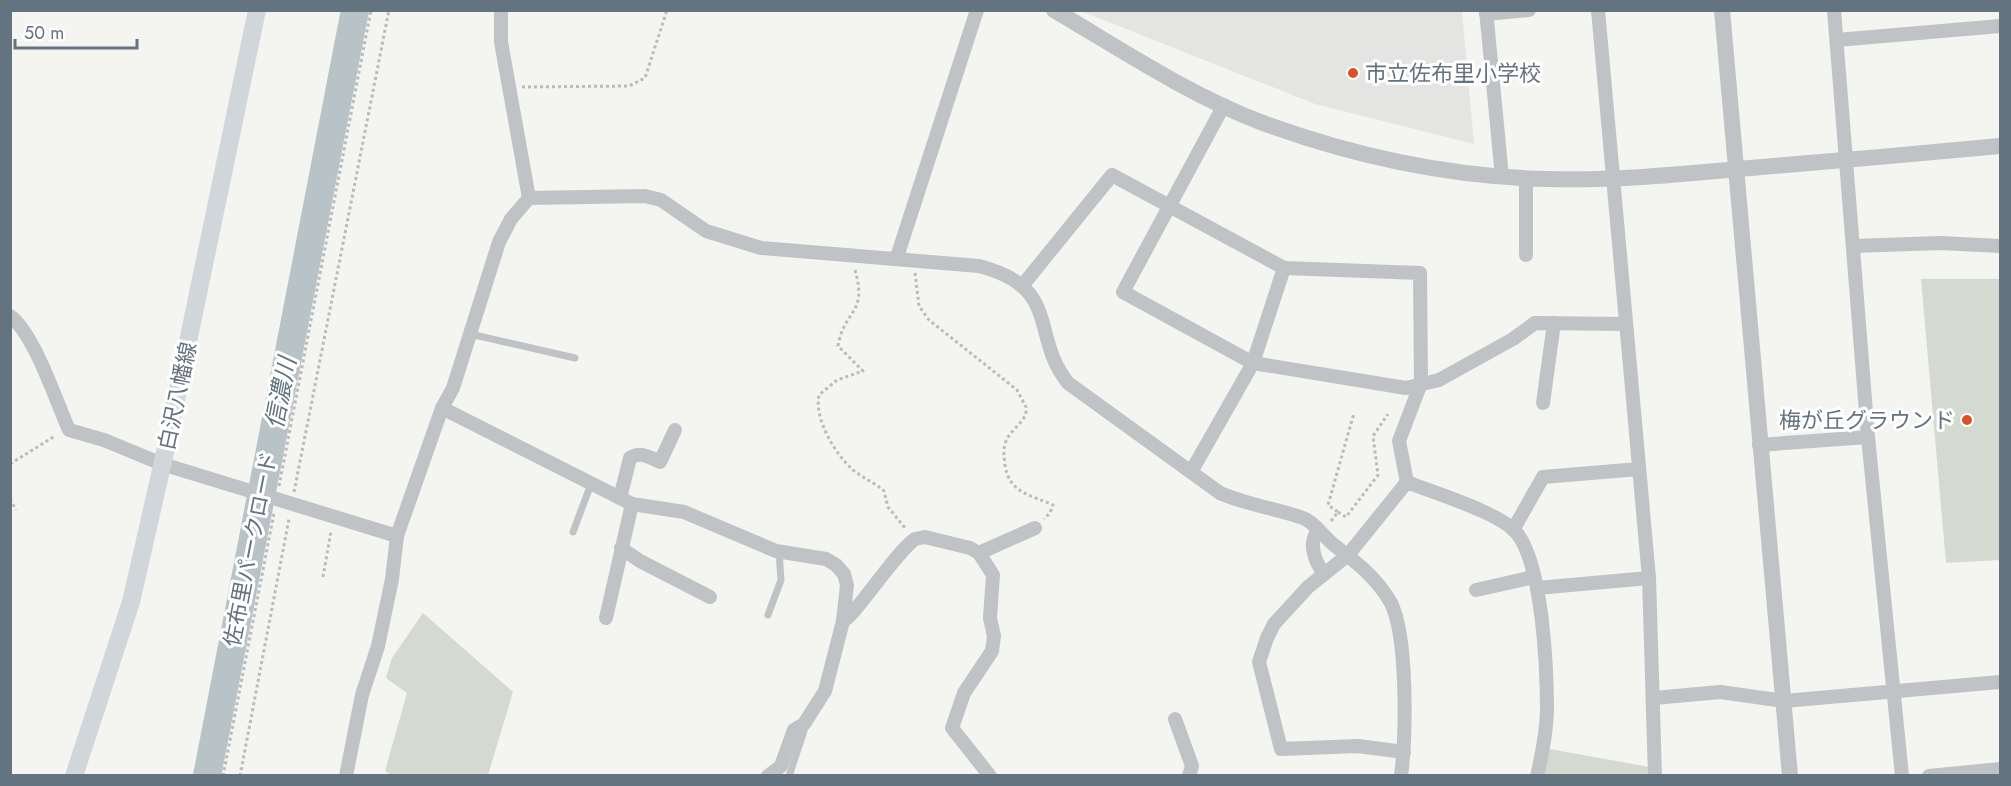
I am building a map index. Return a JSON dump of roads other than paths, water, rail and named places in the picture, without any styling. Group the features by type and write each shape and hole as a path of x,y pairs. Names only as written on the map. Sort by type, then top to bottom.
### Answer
{"main road":[{"name":"白沢八幡線","path":"74,776 131,602 257,10"}],"street":[{"path":"501,10 501,42 529,198"},
{"path":"897,257 977,10"},
{"path":"1054,10 1171,79 1262,122 1343,148 1450,171 1502,177 1614,179 2001,146"},
{"path":"1502,177 1486,12 1529,10"},
{"path":"1598,10 1649,578 1649,648 1654,698 1655,776"},
{"path":"1722,10 1790,776"},
{"path":"1834,10 1868,437 1902,776"},
{"path":"1837,40 2001,26"},
{"path":"1224,105 1123,292 1253,363 1406,388 1439,380 1513,339 1535,323 1626,324"},
{"path":"1022,286 1112,175 1284,268 1420,273 1420,386 1399,441 1407,482 1348,555 1308,587 1274,624 1259,662 1281,749 1358,746 1404,752"},
{"path":"1526,178 1526,255"},
{"path":"346,776 362,695 378,646 392,579 397,536 442,408 453,388 499,242 511,219 529,198 645,196 661,200 706,231 726,238 777,250 897,257 985,267 1022,286 1036,301 1056,368 1068,383 1220,493 1241,502 1305,519 1380,586 1392,605 1400,631 1405,721 1401,776"},
{"path":"1853,246 1940,243 2001,246"},
{"path":"1191,472 1253,363 1284,268"},
{"path":"10,315 18,322 30,342 69,430 104,440 162,464 397,536"},
{"path":"1543,403 1554,323"},
{"path":"442,408 626,501 684,512 779,551 807,554 836,565 844,574 847,585 843,621 825,691 804,724 795,730 781,766 768,776"},
{"path":"606,618 621,548 630,458 637,453 660,462 675,430"},
{"path":"1759,445 1868,437"},
{"path":"1513,530 1543,477 1639,469"},
{"path":"1407,482 1490,515 1513,530 1529,558 1536,583 1547,712 1544,748 1537,776"},
{"path":"979,553 1035,528"},
{"path":"1319,533 1313,545 1316,559 1324,574"},
{"path":"843,621 849,619 870,588 915,539 925,537 970,548 979,553 993,575 990,618 994,636 992,651 964,693 952,728 990,776"},
{"path":"621,548 640,561 710,597"},
{"path":"1476,590 1536,583 1649,578"},
{"path":"1654,698 1720,692 1784,701 2001,682"},
{"path":"1175,719 1192,766 1189,776"},
{"path":"1929,776 2001,769"}],"lane":[{"path":"470,334 575,358"},
{"path":"573,532 591,484"},
{"path":"768,615 782,580 779,551"},
{"path":"789,776 804,731 804,724"}],"waterway":[{"name":"信濃川","path":"207,776 355,10"}],"place":[{"name":"市立佐布里小学校","path":"1353,73"},
{"name":"梅が丘グラウンド","path":"1967,420"}]}
